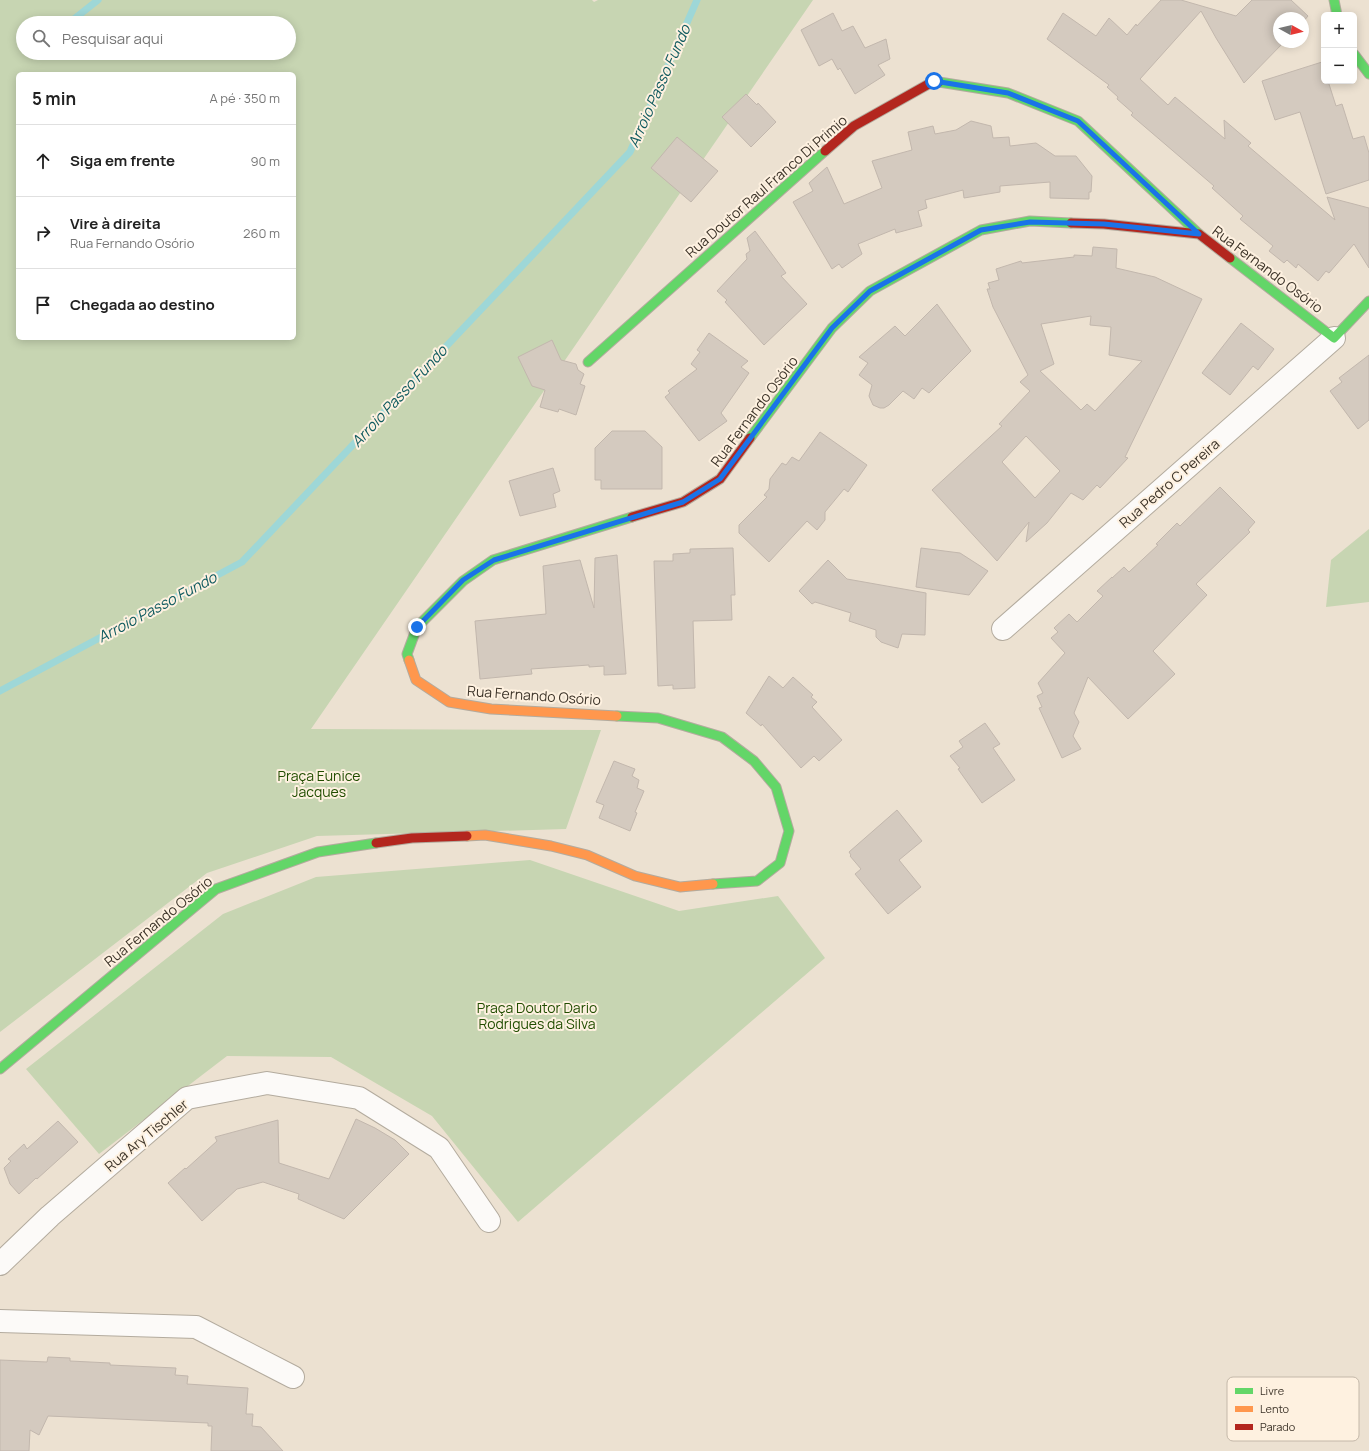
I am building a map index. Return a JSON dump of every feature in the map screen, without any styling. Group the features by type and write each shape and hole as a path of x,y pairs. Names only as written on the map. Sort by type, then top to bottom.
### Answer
{"street":[{"path":"1334,0 1336,12"},
{"path":"1357,59 1369,74"},
{"name":"Rua Doutor Raul Franco Di Primio","path":"588,362 854,126 934,81 1008,93 1078,121 1199,234"},
{"name":"Rua Fernando Osório","path":"0,1069 216,889 318,852 412,838 485,835 551,846 587,855 635,876 680,887 757,881 780,863 788,831 776,787 754,761 722,737 658,718 491,709 449,702 416,680 407,654 417,627 463,580 494,560 683,502 720,479 832,328 870,291 981,230 1030,222 1104,224 1199,234 1334,338"},
{"path":"1334,338 1369,301"},
{"name":"Rua Pedro C Pereira","path":"1003,629 1334,338"},
{"name":"Rua Ary Tischler","path":"0,1264 50,1216 187,1098 267,1083 358,1098 439,1148 489,1220"},
{"path":"0,1321 196,1327 293,1377"}],"green space":[{"name":"Praça Eunice Jacques","path":"0,0 592,0 594,2 598,0 813,0 311,729 601,730 566,829 317,836 207,873 0,1032"},
{"path":"1369,529 1369,602 1326,607 1331,560"},
{"name":"Praça Doutor Dario Rodrigues da Silva","path":"530,860 679,911 778,896 825,958 518,1222 432,1116 331,1057 227,1056 99,1154 26,1069 223,914 316,877"}],"building":[{"path":"1161,0 1181,0 1236,16 1252,0 1291,0 1304,12 1273,12 1273,48 1278,48 1244,83 1201,11 1140,79 1168,105 1175,97 1225,139 1224,120 1251,143 1248,146 1335,220 1327,197 1369,208 1369,268 1354,244 1329,273 1326,271 1318,281 1298,264 1296,268 1287,260 1284,263 1269,251 1273,246 1240,219 1243,216 1212,188 1214,186 1131,115 1133,113 1117,99 1118,97 1107,87 1109,85 1047,39 1063,13 1096,36 1109,18 1127,35 1136,24 1137,26"},
{"path":"833,13 842,31 853,26 865,48 886,39 890,59 878,65 885,75 855,94 840,68 838,70 832,59 819,66 801,30"},
{"path":"1321,62 1321,84 1329,84 1336,106 1342,104 1353,139 1364,136 1369,153 1369,180 1326,194 1300,112 1275,120 1262,81"},
{"path":"746,94 757,105 758,103 776,122 751,147 722,117"},
{"path":"971,121 991,126 993,138 1009,137 1010,146 1036,143 1055,156 1076,156 1092,176 1089,199 1050,198 1050,182 1000,186 1000,192 964,198 963,190 925,200 927,208 918,211 922,226 896,233 895,229 858,244 862,254 842,268 839,264 832,269 793,202 813,191 809,183 827,167 844,204 882,188 872,161 912,150 908,132 933,126 935,134 956,130"},
{"path":"677,137 718,171 691,202 651,168"},
{"path":"755,231 786,273 781,276 807,304 764,345 725,302 727,300 717,291 747,259 746,254 750,251 747,238"},
{"path":"1093,247 1117,249 1116,268 1155,277 1202,299 1125,457 1128,458 1100,488 1097,485 1083,500 1071,493 1047,523 1026,542 1029,522 997,561 932,490 1002,426 999,424 1030,391 1020,382 1028,375 993,307 987,289 990,289 988,283 999,280 996,269 1021,261 1022,263 1074,257 1074,255 1092,256","holes":["1091,316 1090,325 1111,327 1109,355 1142,361 1095,411 1087,404 1081,410 1040,371 1054,364 1041,324","1026,436 1060,471 1035,498 1002,462"]},
{"path":"937,304 971,351 929,393 922,388 914,399 903,391 884,408 873,405 869,396 872,385 859,375 868,363 859,357 895,326 905,336"},
{"path":"1241,323 1274,349 1258,370 1253,366 1230,395 1202,373"},
{"path":"709,333 748,361 741,367 749,373 721,413 727,421 699,441 665,397 670,393 668,391 697,369 691,364 700,352 697,350"},
{"path":"552,340 561,360 576,364 578,370 584,374 580,384 585,386 576,415 559,409 558,412 540,407 545,390 532,386 518,357"},
{"path":"1369,355 1369,420 1358,429 1330,391 1342,382 1339,378"},
{"path":"612,431 645,431 662,447 662,489 601,489 601,480 595,480 595,448"},
{"path":"820,432 867,465 848,492 844,489 825,512 825,520 817,530 807,521 769,562 739,533 739,525 767,497 764,495 769,489 770,479 782,463 786,465 792,457 799,461"},
{"path":"553,468 560,491 553,494 556,507 520,516 509,481"},
{"path":"1220,487 1255,522 1248,530 1250,532 1196,584 1207,595 1153,651 1175,674 1128,719 1088,677 1074,713 1079,722 1073,736 1081,749 1062,758 1039,708 1042,707 1037,696 1043,693 1038,683 1065,653 1051,638 1058,632 1054,628 1069,614 1077,622 1103,596 1097,591 1124,567 1129,572 1158,545 1156,544 1177,523 1180,526"},
{"path":"733,548 735,595 731,595 732,620 693,621 695,688 673,689 673,685 658,686 654,561 673,561 673,554 690,553 690,549"},
{"path":"921,548 960,553 988,571 969,595 916,587"},
{"path":"617,555 626,674 604,675 604,666 589,667 589,665 531,669 532,674 480,679 475,621 546,614 543,566 580,560 594,608 595,558"},
{"path":"828,560 847,579 926,593 925,635 902,634 898,648 881,642 876,637 876,630 849,621 851,613 815,602 812,604 799,591"},
{"path":"769,676 783,688 793,677 813,695 811,697 817,702 812,707 842,740 819,761 814,756 801,768 762,724 761,726 746,713"},
{"path":"985,723 1000,744 993,748 1015,780 982,803 958,769 960,768 950,756 963,747 959,741"},
{"path":"614,761 635,769 632,776 639,780 637,788 644,791 635,812 637,813 630,831 599,818 604,805 596,802"},
{"path":"897,810 922,841 899,860 921,887 888,914 855,874 861,869 850,856 851,855 849,852"},
{"path":"356,1119 395,1140 409,1154 344,1219 298,1199 299,1194 263,1182 237,1189 202,1221 168,1183 217,1141 215,1137 278,1120 279,1163 329,1179"},
{"path":"58,1121 78,1142 19,1194 10,1184 4,1168 11,1161 8,1159 24,1144 27,1149"},
{"path":"48,1357 70,1358 70,1361 110,1363 110,1365 176,1368 175,1375 188,1376 187,1384 248,1388 246,1414 253,1414 252,1426 261,1427 283,1451 211,1451 212,1426 208,1426 208,1423 48,1416 39,1435 30,1430 29,1451 0,1451 0,1360 47,1362"}],"waterway":[{"path":"78,16 98,0"},
{"name":"Arroio Passo Fundo","path":"0,691 242,562 630,152 697,0"}],"traffic: fast":[{"path":"1334,0 1336,12"},
{"path":"1357,58 1369,74"},
{"path":"939,82 1008,93 1078,121 1199,234"},
{"path":"588,362 825,151"},
{"path":"750,438 832,328 870,291 981,230 1030,221 1071,223"},
{"path":"1230,258 1334,338 1369,301"},
{"path":"409,660 407,654 417,627 463,581 493,560 632,517"},
{"path":"617,716 658,718 722,737 754,761 776,787 789,831 780,863 757,881 713,884"},
{"path":"0,1069 216,889 318,852 376,843"}],"traffic: slow":[{"path":"409,660 416,680 449,702 491,709 617,716"},
{"path":"467,836 485,835 551,846 587,855 635,876 680,887 713,884"}],"traffic: jam":[{"path":"825,151 854,126 934,81 939,82"},
{"path":"1071,223 1104,224 1199,234 1230,258"},
{"path":"632,517 683,502 720,479 750,438"},
{"path":"376,843 412,838 467,836"}],"route":[{"path":"417,627 463,580 494,560 683,502 720,479 832,328 870,291 981,230 1030,222 1104,224 1199,234 1078,121 1008,93 934,81"}]}
